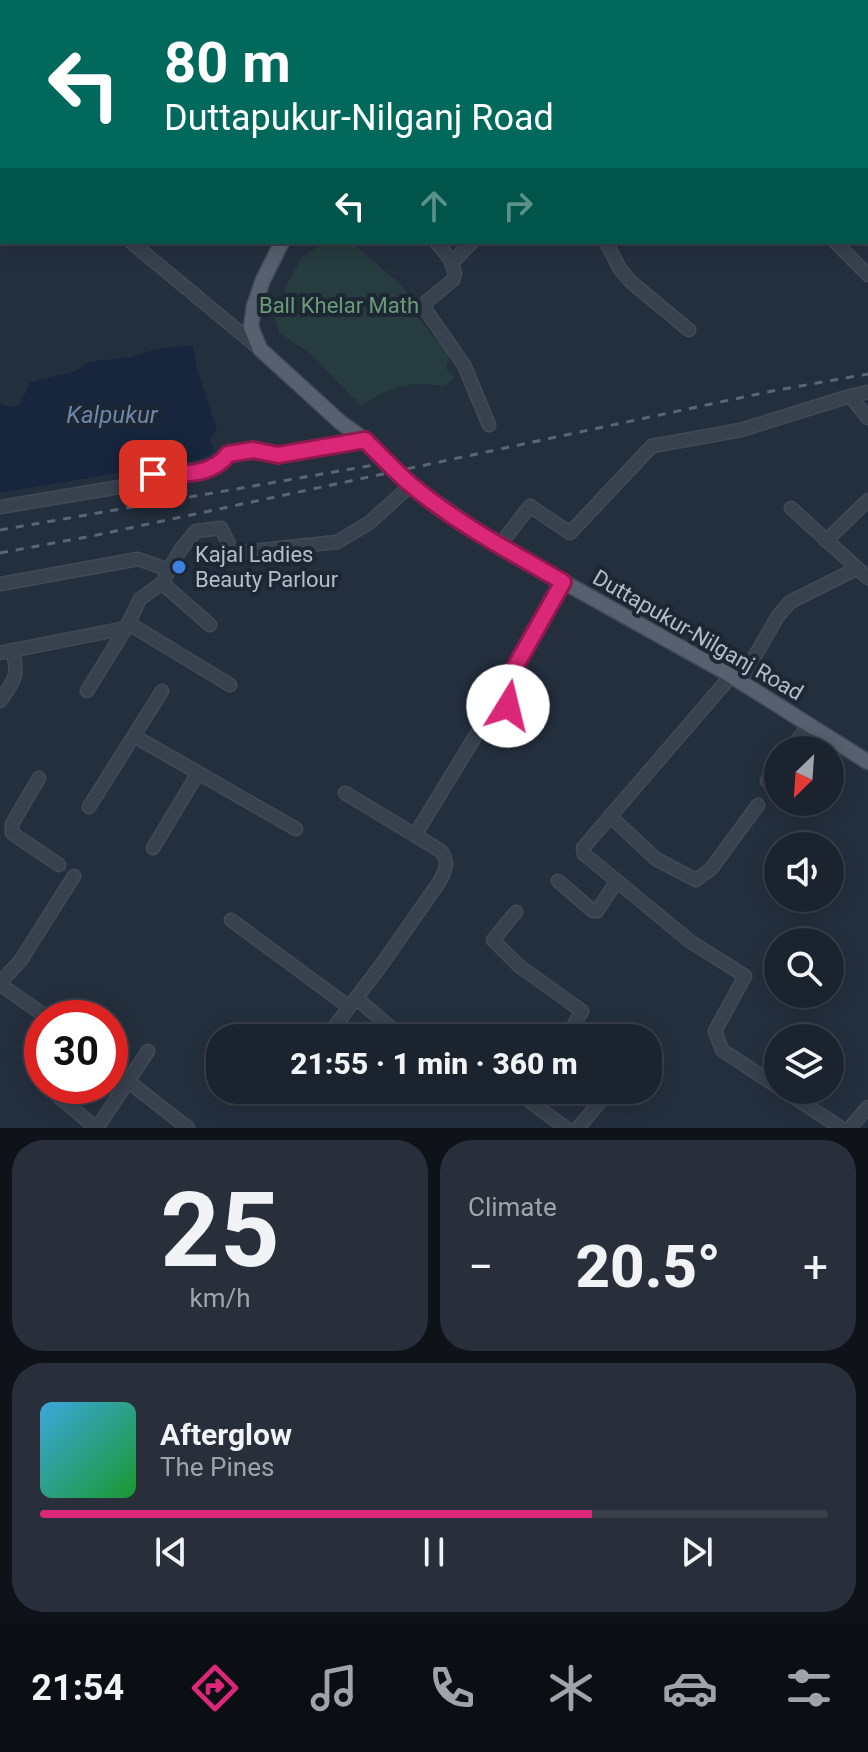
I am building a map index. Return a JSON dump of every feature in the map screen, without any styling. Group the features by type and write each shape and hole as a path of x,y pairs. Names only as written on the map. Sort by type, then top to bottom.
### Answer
{"main road":[{"path":"260,349 251,327 254,306 281,244"},
{"name":"Duttapukur-Nilganj Road","path":"260,349 340,422 365,440 411,485 499,546 735,679 868,762"}],"street":[{"path":"133,244 260,349"},
{"path":"438,244 452,263 455,274 453,280 425,306 464,365 489,425"},
{"path":"452,263 470,244"},
{"path":"607,244 631,282 689,330"},
{"path":"837,244 868,276"},
{"path":"499,546 530,506 570,533 652,446 741,430 868,392"},
{"path":"850,396 868,418"},
{"path":"0,507 126,486 153,474 201,472 225,460 228,454 253,450 278,455 365,440"},
{"path":"87,691 140,599 162,583 196,531 221,528 233,553 337,542 369,523 411,485"},
{"path":"826,541 868,500"},
{"path":"791,508 868,578"},
{"path":"0,584 138,559 169,570"},
{"path":"764,1078 722,1050 715,1031 745,976 691,942 584,854 583,848 735,679 784,608 790,602 856,569"},
{"path":"415,835 481,727 502,714 508,706 506,683 563,582"},
{"path":"162,583 210,625"},
{"path":"0,701 17,667 6,652 127,626 230,685"},
{"path":"89,807 162,691"},
{"path":"801,736 809,725"},
{"path":"134,736 296,829"},
{"path":"153,848 198,773"},
{"path":"39,778 12,824 12,833 59,865"},
{"path":"336,1024 446,869 446,859 441,851 345,793"},
{"path":"610,816 656,859 696,880 711,869 758,805"},
{"path":"24,1000 0,983 21,960 74,876"},
{"path":"558,881 593,911 597,911 617,881"},
{"path":"516,912 493,940 519,966 582,1011 576,1024"},
{"path":"231,920 384,1024"},
{"path":"68,1104 97,1128 148,1051"},
{"path":"129,1082 188,1128"},
{"path":"533,1104 566,1128"},
{"path":"578,1128 598,1104"},
{"path":"804,1104 841,1128"},
{"path":"850,1128 868,1107"}],"green space":[{"name":"Ball Khelar Math","path":"323,244 355,245 400,284 418,306 416,316 447,352 449,359 446,366 454,379 444,386 421,384 400,387 361,406 311,354 279,333 275,318 287,284 302,257"}],"water":[{"name":"Kalpukur","path":"193,345 197,370 217,429 210,440 214,451 201,459 0,493 0,404 20,405 30,382 76,371 88,362"}],"railway":[{"path":"0,553 772,391 868,374"},
{"path":"0,530 374,465"}],"place":[{"name":"Kajal Ladies Beauty Parlour","path":"179,567"}],"route":[{"path":"153,474 201,472 225,460 228,454 253,450 278,455 365,440 411,485 454,516 563,582 506,683 508,706"}]}
